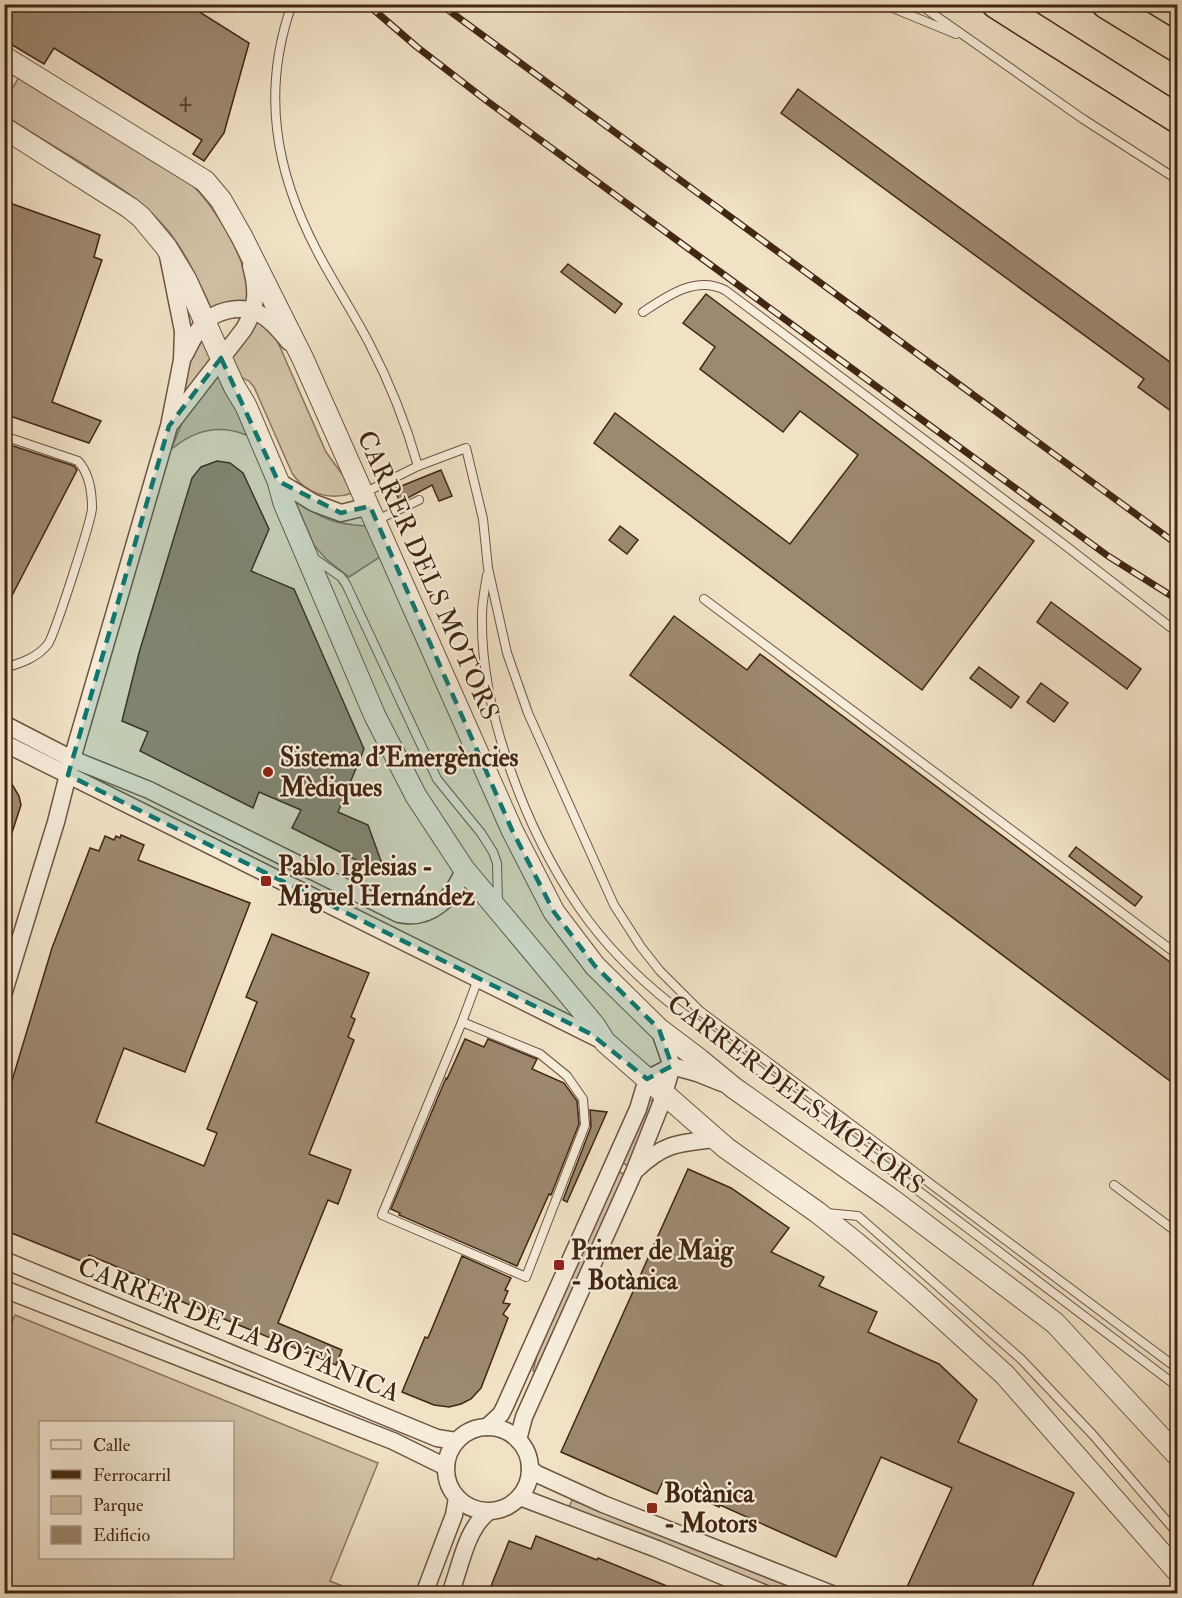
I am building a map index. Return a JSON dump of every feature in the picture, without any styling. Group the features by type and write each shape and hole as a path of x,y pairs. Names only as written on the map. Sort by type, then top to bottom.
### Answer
{"highway":[{"path":"996,4 1178,119"},
{"path":"1106,4 1178,48"}],"street":[{"name":"CARRER DELS MOTORS","path":"4,57 205,181 221,200 303,358 512,830 554,912 596,966 659,1029 734,1088 891,1199 1055,1323 1178,1456"},
{"path":"4,128 130,208 141,217 166,247 186,280 221,358 246,406 278,481 284,503 375,716 416,796 464,869 595,1026 605,1042"},
{"path":"170,426 244,329 254,311 255,281 242,237"},
{"path":"4,992 56,822 72,759 170,426 182,360 183,331 166,247"},
{"path":"182,360 194,336 205,321 226,311 254,311 278,328 303,358"},
{"path":"278,481 314,503 341,513 370,507"},
{"path":"4,724 72,759 149,790 399,914 417,915 437,908 453,892 464,869"},
{"path":"4,743 605,1042 715,1139 817,1212 916,1294 1005,1375 1178,1572"},
{"path":"518,1440 528,1408 634,1172 664,1094 672,1066 659,1029"},
{"path":"487,1427 501,1414 505,1406 638,1109 647,1079 672,1066 734,1088"},
{"path":"634,1172 651,1155 672,1145 715,1139"},
{"name":"CARRER DE LA BOTÀNICA","path":"4,1260 437,1438 456,1441"},
{"name":"CARRER DE LA BOTÀNICA","path":"4,1289 393,1441 446,1467"},
{"path":"450,1593 473,1529 481,1517 506,1507 520,1497 527,1486 530,1469 527,1453 518,1440 504,1430 487,1427 470,1431 456,1441 449,1453 446,1467 449,1486 457,1498 470,1507 489,1512"},
{"path":"530,1469 603,1504 832,1593"},
{"path":"520,1497 766,1593"},
{"path":"424,1593 454,1515 457,1498"}],"lane":[{"path":"292,4 285,24 276,67 275,119 288,183 317,251 370,344 409,435 418,466"},
{"path":"883,4 974,41"},
{"path":"919,4 1083,119 1178,180"},
{"path":"643,312 665,297 693,286 709,284 725,290 1178,633"},
{"path":"4,435 78,461 85,468 90,486 92,511 48,644 29,660 4,668"},
{"path":"370,507 418,466 466,448 483,519 488,568 507,653 528,713 614,905 641,947 660,971 700,1011 1178,1369"},
{"path":"370,507 420,500"},
{"path":"306,553 341,577 346,584 437,779 481,833 493,852 498,871 498,909"},
{"path":"488,568 482,613 482,639 494,712 503,745 546,850 581,910 603,938 650,987 671,1004 1178,1387"},
{"path":"704,599 1178,955"},
{"path":"462,1022 540,1054 567,1076 582,1099 585,1125 526,1277 382,1215 478,979"},
{"path":"1114,1185 1178,1233"},
{"path":"817,1212 858,1216 1021,1359 1093,1435 1178,1534"}],"highlighted area":[{"path":"221,358 278,481 341,513 370,506 512,830 554,912 595,966 659,1029 672,1066 647,1079 591,1034 68,775 169,426"}],"green space":[{"path":"19,77 191,184 209,204 234,246 245,274 248,304 212,310 198,280 170,233 140,202 5,116 5,101"},
{"path":"256,319 276,338 326,452 353,493 336,496 319,494 304,486 292,473 254,387 249,381 240,377 231,354"},
{"path":"201,333 214,358 177,402 194,348"},
{"path":"220,371 248,434 226,430 208,431 190,437 173,448 185,416"},
{"path":"298,500 329,520 366,526 380,557 349,577 326,559 314,545 296,503"},
{"path":"649,1100 654,1101 628,1166 621,1162"},
{"path":"617,1171 624,1174 535,1372 533,1371 537,1355"},
{"path":"15,1315 378,1463 330,1581 360,1593 5,1593 4,1341"},
{"path":"572,1500 807,1593 784,1593 577,1511 569,1507"}],"building":[{"path":"4,4 187,4 249,43 224,133 204,161 193,154 202,140 54,48 44,64 4,40"},
{"path":"798,89 1178,368 1178,416 1138,387 1144,379 781,113"},
{"path":"4,201 100,235 94,257 102,260 52,402 101,421 89,443 4,414"},
{"path":"568,264 622,304 615,313 561,272"},
{"path":"706,294 1034,541 922,690 594,443 615,413 790,544 858,455 800,411 783,432 700,369 715,347 683,323"},
{"path":"4,443 74,466 77,470 4,611"},
{"path":"217,461 230,463 243,473 269,529 251,571 294,589 364,749 338,812 368,825 386,875 292,828 301,810 259,792 253,808 140,751 148,732 122,721 139,653 192,478 201,467"},
{"path":"441,470 452,496 439,501 432,485 400,502 394,489"},
{"path":"620,526 638,540 627,554 609,540"},
{"path":"1051,602 1141,669 1127,689 1037,622"},
{"path":"674,616 747,670 760,654 1178,968 1178,1087 630,675"},
{"path":"979,667 1019,697 1011,708 970,678"},
{"path":"1041,683 1068,703 1054,722 1027,702"},
{"path":"4,771 19,796 21,805 6,851 4,851"},
{"path":"121,835 144,845 138,860 250,903 185,1072 124,1048 96,1122 204,1166 217,1133 207,1129 257,1002 246,997 272,934 369,973 351,1017 355,1019 348,1037 354,1040 309,1154 351,1170 338,1204 328,1200 278,1323 342,1350 336,1365 161,1293 163,1289 148,1283 149,1280 89,1255 86,1263 4,1230 4,1107 52,948 90,848 99,851 105,836 114,840 116,836 120,838"},
{"path":"1076,847 1142,897 1135,906 1069,856"},
{"path":"465,1039 484,1047 488,1039 537,1059 532,1069 564,1083 577,1101 579,1124 551,1195 549,1194 517,1266 399,1215 400,1213 391,1209 446,1078"},
{"path":"590,1110 607,1112 567,1202 563,1200 591,1127"},
{"path":"688,1169 731,1188 789,1228 771,1252 824,1277 819,1286 877,1312 868,1332 939,1364 977,1400 958,1442 1074,1493 1029,1593 923,1593 907,1587 952,1488 881,1457 836,1557 663,1481 657,1494 561,1452"},
{"path":"462,1256 511,1278 505,1290 508,1291 503,1303 510,1304 503,1314 508,1318 481,1388 471,1399 461,1404 449,1407 434,1405 402,1392 425,1337 428,1338"},
{"path":"536,1536 684,1593 510,1593 491,1586 509,1541 531,1549"}],"railway":[{"path":"367,4 417,47 487,101 1108,556 1178,600"},
{"path":"440,4 1178,545"}],"place":[{"name":"Sistema d'Emergències Mèdiques","path":"268,772"},
{"name":"Pablo Iglesias - Miguel Hernández","path":"266,881"},
{"name":"Primer de Maig - Botànica","path":"559,1265"},
{"name":"Botànica - Motors","path":"652,1508"}]}
